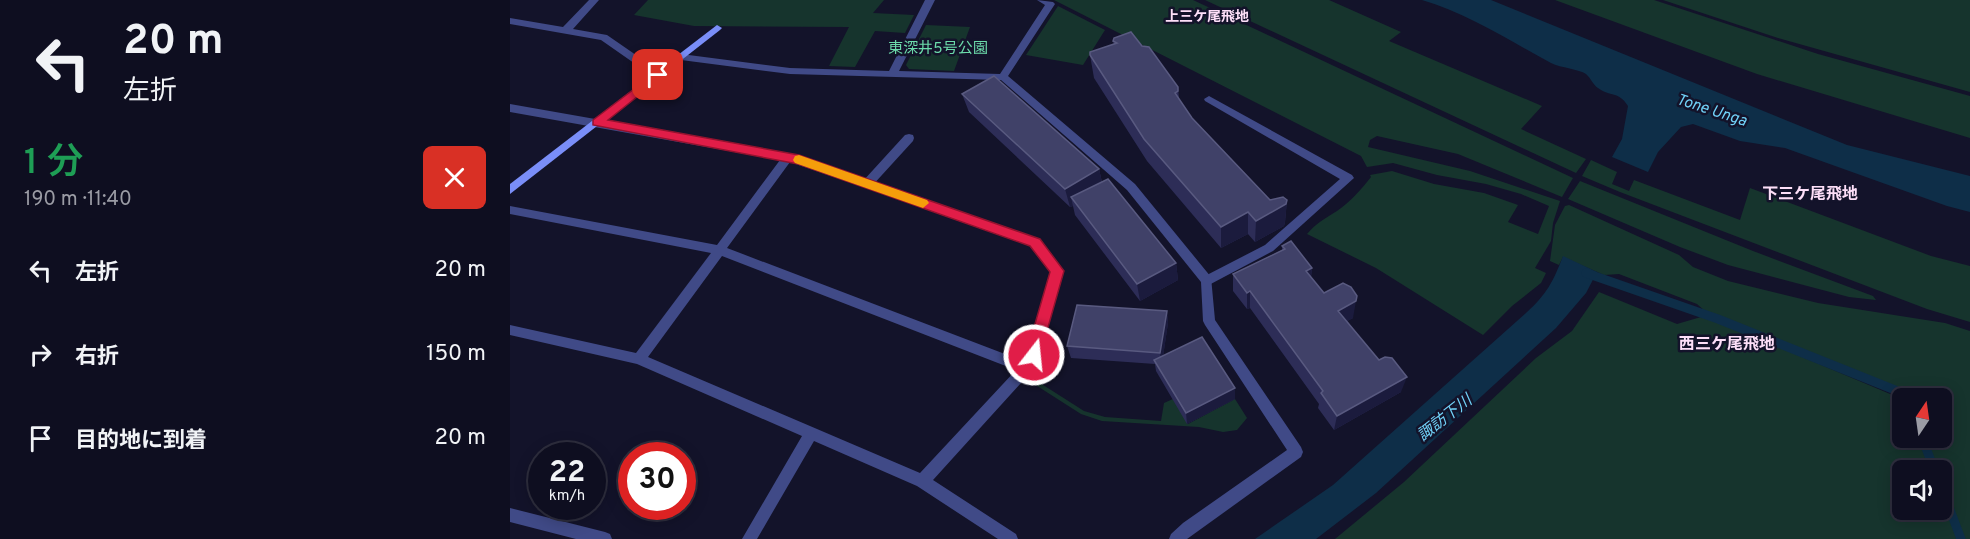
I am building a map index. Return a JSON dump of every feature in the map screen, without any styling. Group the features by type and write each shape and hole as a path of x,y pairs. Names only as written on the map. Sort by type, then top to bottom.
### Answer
{"street":[{"path":"566,30 594,0"},
{"path":"892,75 930,0"},
{"path":"1003,77 1050,4 1042,0"},
{"path":"510,21 604,37 658,75"},
{"path":"510,190 717,28"},
{"path":"681,57 790,71 1003,77 1131,187 1207,281 1209,321 1296,452 1188,528 1176,539"},
{"path":"1207,281 1269,248 1348,178 1209,99"},
{"path":"510,108 788,158 1035,243 1057,271 1034,355 1026,368 922,481"},
{"path":"867,184 909,138"},
{"path":"639,359 788,158"},
{"path":"510,210 720,250 1026,368"},
{"path":"510,330 639,359 922,481 1011,539"},
{"path":"749,539 812,432"},
{"path":"510,515 605,539"}],"green space":[{"path":"648,0 884,0 873,13 914,15 905,33 875,31 855,67 829,66 849,27 694,26 634,15"},
{"path":"1054,0 1193,0 1573,178 1562,197 1458,154 1377,136 1370,140 1368,147 1470,171 1560,201 1553,223 1551,241 1535,268 1546,273 1541,283 1512,306 1483,335 1376,268 1307,234 1351,200 1371,177 1370,175 1392,171 1434,184 1484,193 1518,205 1508,222 1538,234 1549,206 1521,194 1486,184 1437,175 1393,163 1367,167 1361,156"},
{"path":"1205,0 1329,0 1401,32 1389,41 1542,106 1521,129 1586,159 1576,173"},
{"path":"1555,0 1654,0 1818,54 1970,96 1970,138 1757,74"},
{"path":"1663,0 1970,0 1970,92 1778,38"},
{"path":"1058,6 1105,30 1083,65 1026,55"},
{"name":"東深井5号公園","path":"926,25 970,27 954,71 909,69 906,65"},
{"path":"1591,160 1617,172 1612,184 1629,191 1634,180 1740,220 1750,188 1931,256 1970,266 1970,322 1927,309 1582,176"},
{"path":"1580,181 1753,251 1873,296 1876,300 1849,297 1728,265 1680,247 1568,199"},
{"path":"1569,205 1679,255 1693,267 1728,281 1818,303 1945,323 1970,331 1970,539 1335,539 1404,482 1536,358 1572,331 1599,292 1677,324 1701,317 1729,326 1892,395 1892,448 1952,448 1952,388 1893,388 1707,313 1697,304 1619,274 1604,275 1563,257 1559,265 1550,261 1555,225 1565,206"},
{"path":"1046,371 1049,372 1040,383 1084,411 1105,417 1161,421 1164,403 1173,399 1188,424 1235,399 1247,418 1237,430 1223,432 1199,427 1102,421 1081,414 1034,384"}],"water":[{"name":"Tone Unga","path":"1422,0 1491,0 1847,145 1970,176 1970,212 1947,206 1785,148 1740,141 1693,124 1681,127 1658,152 1648,172 1612,157 1622,139 1628,106 1625,101 1602,91 1583,72 1551,63 1472,20"},
{"name":"諏訪下川","path":"1563,256 1597,272 1586,293 1556,328 1376,493 1316,539 1255,539 1333,485 1526,313 1549,287"}],"building":[{"path":"1131,32 1142,46 1149,47 1178,87 1175,93 1192,118 1270,200 1283,197 1287,200 1286,204 1256,221 1248,212 1221,227 1144,139 1090,55 1090,52 1117,43 1113,41 1114,38"},
{"path":"994,76 1099,169 1065,189 962,94"},
{"path":"1108,179 1176,263 1137,284 1071,197"},
{"path":"1291,241 1312,268 1306,271 1324,293 1343,283 1351,287 1357,296 1356,301 1338,311 1379,360 1385,357 1392,358 1407,377 1337,416 1321,393 1323,391 1250,291 1247,293 1233,274 1285,249 1282,246"},
{"path":"1077,305 1167,311 1160,353 1067,346"},
{"path":"1202,337 1235,388 1186,413 1154,360"}],"waterway":[{"path":"1586,273 1718,319 1892,389"},
{"path":"1926,448 1931,460"},
{"path":"1952,515 1961,539"}],"slow traffic":[{"path":"799,160 923,203"}],"district":[{"name":"上三ケ尾飛地","path":"1207,16"},
{"name":"下三ケ尾飛地","path":"1810,193"},
{"name":"西三ケ尾飛地","path":"1727,343"}],"route":[{"path":"658,75 598,123 799,160 1035,243 1057,271 1034,355"}]}
